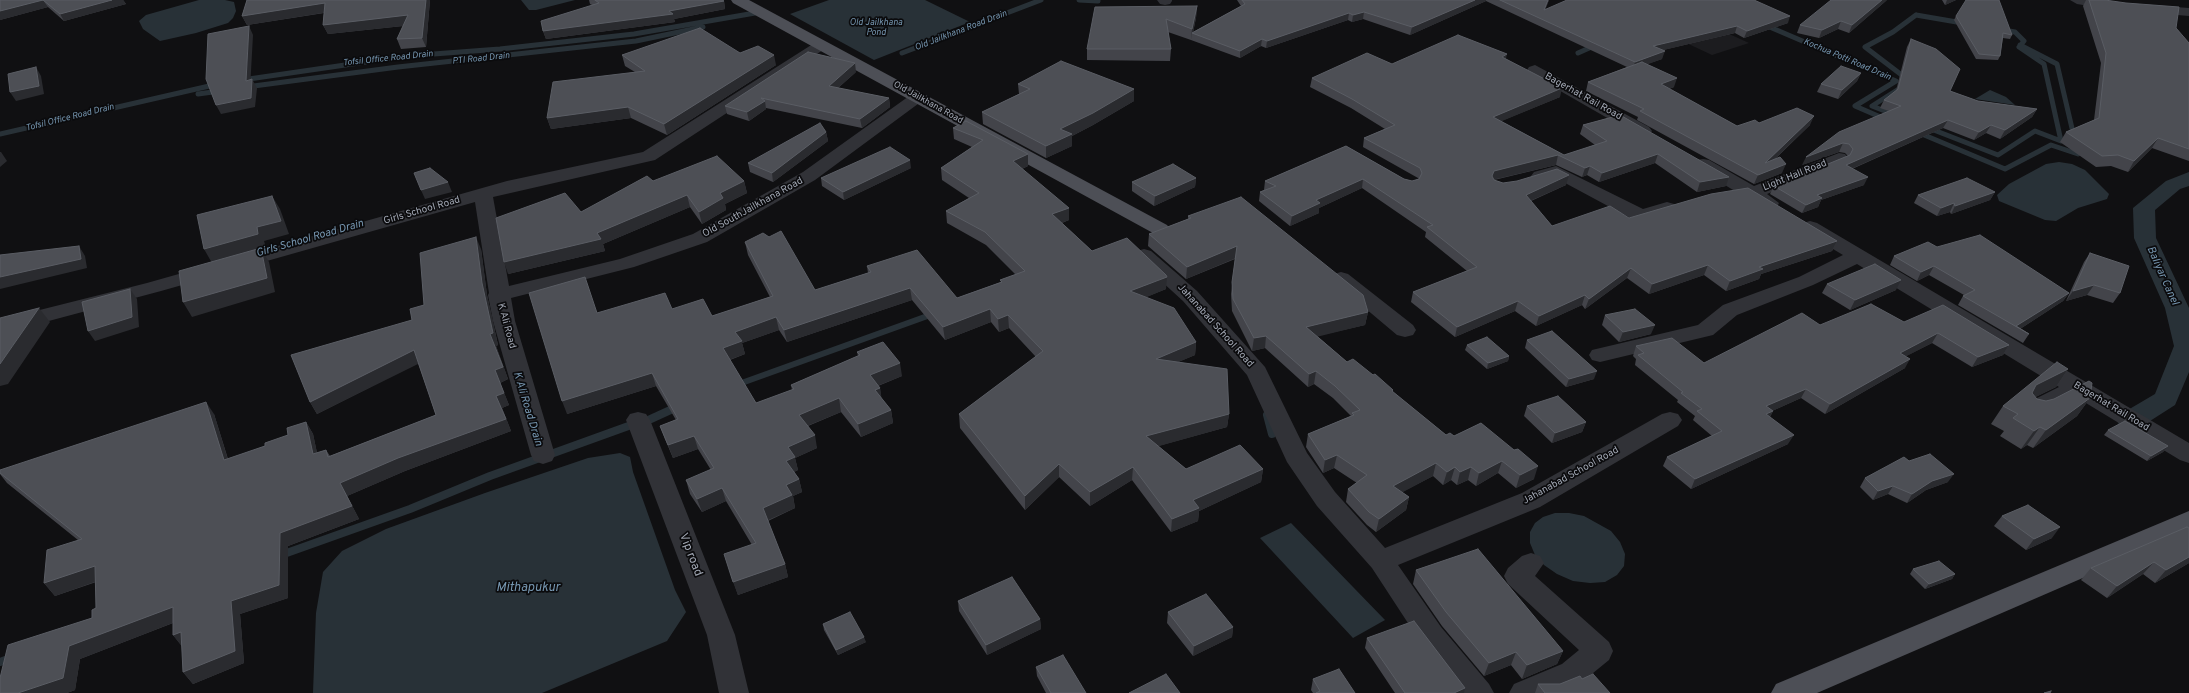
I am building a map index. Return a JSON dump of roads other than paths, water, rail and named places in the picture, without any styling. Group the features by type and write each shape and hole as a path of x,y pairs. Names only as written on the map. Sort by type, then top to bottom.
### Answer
{"main road":[{"name":"Old Jailkhana Road","path":"738,0 1160,230"},
{"path":"1786,693 2189,521"}],"street":[{"path":"2077,0 2189,12"},
{"name":"Girls School Road","path":"0,327 154,286 483,194 560,174 649,156 821,45"},
{"name":"Bagerhat Rail Road","path":"1535,70 1659,140"},
{"name":"Old SouthJailkhana Road","path":"498,296 627,263 700,238 809,176 918,98"},
{"name":"Bagerhat Rail Road","path":"1686,155 1749,191 2189,454"},
{"name":"Light Hall Road","path":"1719,194 1768,188 1839,158"},
{"path":"1521,181 1556,171 1641,216 1683,203"},
{"name":"K Ali Road","path":"483,194 498,296 543,455"},
{"name":"Jahanabad School Road","path":"1129,241 1190,296 1256,372 1296,456 1326,499 1381,561 1431,635 1479,693"},
{"path":"1600,355 1705,330 1730,310 1806,281 1858,256"},
{"path":"1326,266 1405,330"},
{"path":"2033,410 2077,387"},
{"name":"Vip road","path":"638,420 721,635 734,693"},
{"name":"Jahanabad School Road","path":"1381,561 1531,500 1670,420"},
{"path":"1524,693 1572,673 1599,651 1518,576 1531,563"}],"water":[{"path":"199,0 225,0 234,2 236,11 233,18 228,23 196,33 160,41 143,29 139,21 146,15"},
{"path":"521,0 575,0 536,10 529,10"},
{"name":"Old Jailkhana Pond","path":"829,0 925,0 970,22 874,60 790,14"},
{"path":"1990,90 2006,97 2015,105 1975,99"},
{"path":"2059,162 2072,164 2085,170 2109,194 2107,199 2078,208 2056,221 2045,220 1999,201 1997,195 2009,184 2046,164"},
{"name":"Mithapukur","path":"620,453 630,457 633,472 675,590 686,612 667,641 542,693 313,693 316,613 323,572 342,551 386,529 485,493 588,458"},
{"path":"1555,513 1569,513 1584,516 1611,531 1620,542 1625,554 1624,566 1617,575 1605,582 1590,583 1573,581 1557,574 1544,565 1535,555 1530,543 1530,532 1535,523 1543,517"},
{"path":"1291,523 1385,620 1353,638 1260,538"}],"waterway":[{"name":"Old Jailkhana Road Drain","path":"902,53 1041,0"},
{"name":"Old Jailkhana Road Drain","path":"1079,0 1098,1"},
{"name":"Tofsil Office Road Drain","path":"242,80 407,56 500,49 634,34 755,13 751,10"},
{"path":"1916,15 2015,32 2024,41 2020,45 2019,47 2044,64 2061,141 2035,131 1998,155 1872,106 1905,85 1903,76 1865,47 1893,32 1916,15"},
{"name":"Kochua Potti Road Drain","path":"1765,25 1896,81 1855,106 1885,119"},
{"name":"PTI Road Drain","path":"246,87 398,67 636,41 703,27"},
{"path":"1578,53 1596,45"},
{"name":"Kochua Potti Road Drain","path":"1917,132 2005,169 2051,145 2078,154 2057,64 2020,45"},
{"name":"Tofsil Office Road Drain","path":"0,134 218,84"},
{"name":"PTI Road Drain","path":"198,94 220,91"},
{"name":"Baliyar Canel","path":"2130,421 2166,399 2186,346 2177,308 2145,238 2144,208 2173,185 2189,178"},
{"path":"736,385 933,314"},
{"path":"642,423 677,407"},
{"path":"1267,415 1272,434"},
{"path":"281,555 410,509 490,476 634,424 635,426"},
{"path":"0,662 13,657"}],"water label":[{"name":"Girls School Road Drain","path":"310,239"},
{"name":"K Ali Road Drain","path":"527,409"}]}
